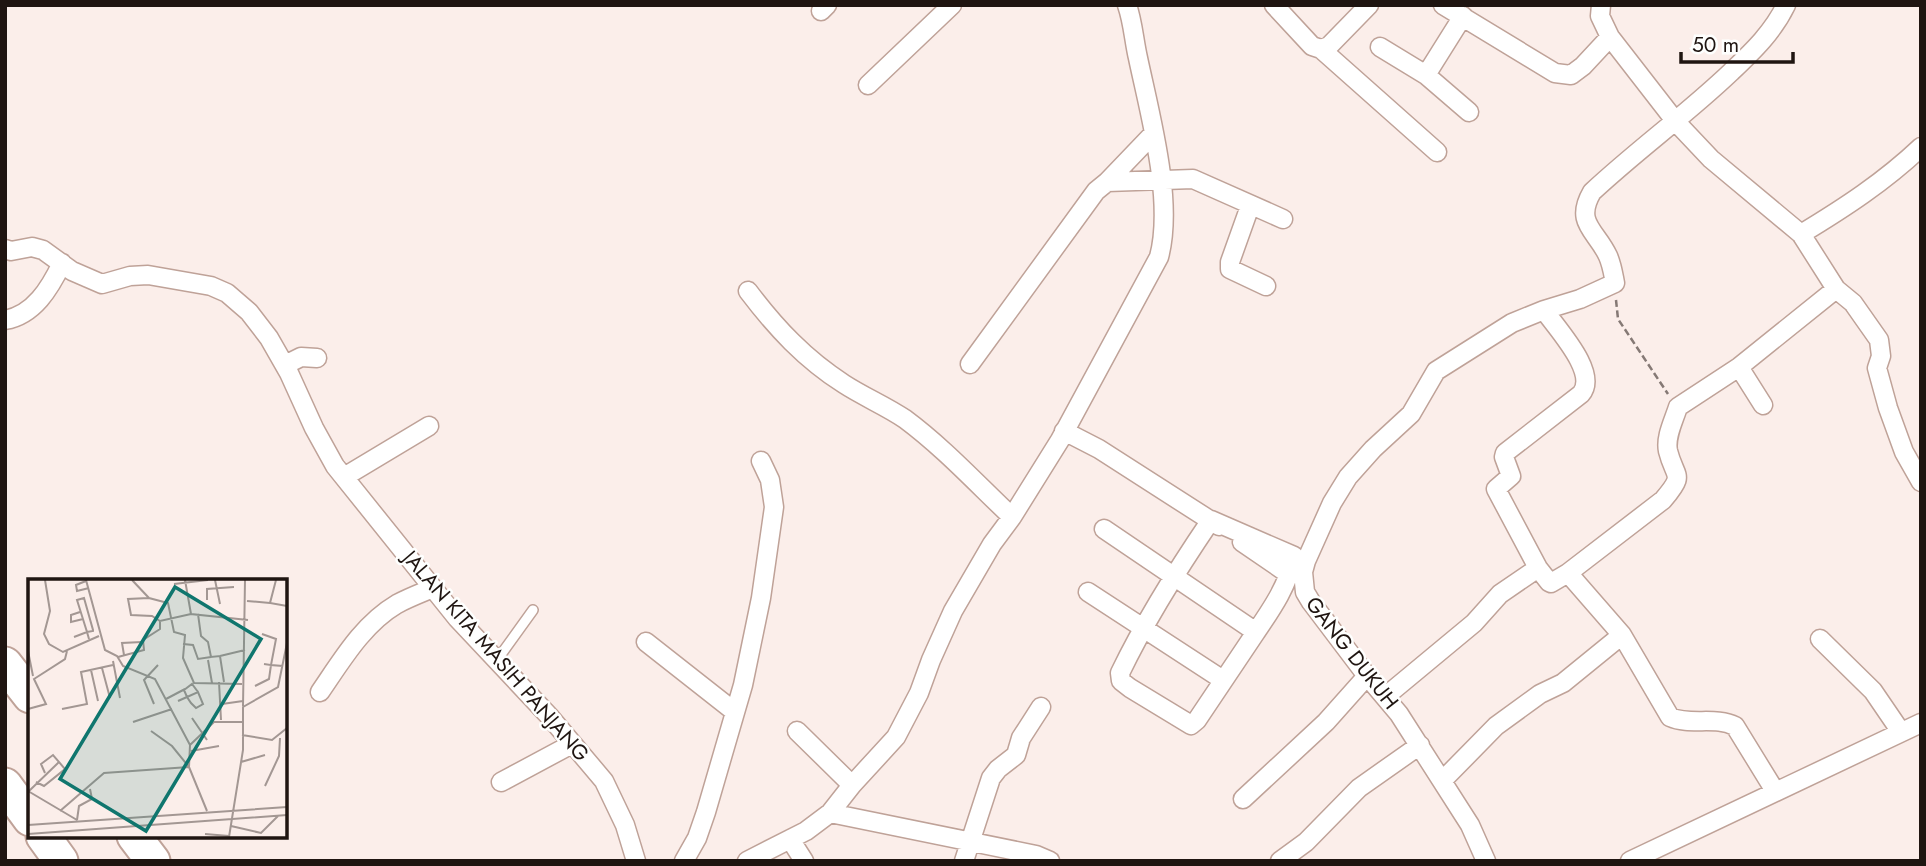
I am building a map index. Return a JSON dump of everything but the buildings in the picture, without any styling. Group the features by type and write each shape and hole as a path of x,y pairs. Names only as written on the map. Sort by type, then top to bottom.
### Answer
{"highway":[{"path":"5,664 28,693"},
{"path":"5,785 28,815"},
{"path":"44,838 61,861"},
{"path":"136,838 153,861"}],"street":[{"path":"868,85 952,5"},
{"path":"747,861 790,839 830,813 896,737 919,694 953,611 992,544 1012,517 1062,435 1159,257 1165,213 1161,181 1126,5"},
{"path":"1321,50 1329,46 1369,5"},
{"path":"1443,5 1555,73 1571,75 1610,37"},
{"path":"1601,5 1600,16 1610,37 1676,122 1711,159 1801,234 1836,289 1858,310 1879,340 1881,356 1877,368 1888,408 1904,452 1921,482"},
{"path":"1615,283 1607,254 1585,222 1585,205 1592,192 1676,122 1755,49 1779,19 1786,5"},
{"path":"1279,7 1312,46 1321,50 1437,152"},
{"path":"1426,75 1463,16"},
{"path":"1380,47 1426,75 1469,112"},
{"path":"970,364 1096,191 1153,134"},
{"path":"1801,234 1864,196 1921,147"},
{"path":"1107,182 1193,179 1283,219"},
{"path":"1250,206 1230,262 1230,269 1266,286"},
{"name":"JALAN KITA MASIH PANJANG","path":"5,249 11,251 32,247 43,250 102,284 131,276 148,275 211,286 227,293 249,312 285,365 324,448 344,477 457,618 592,766 615,801 636,861"},
{"path":"5,320 27,311 39,300 51,287 62,263"},
{"name":"GANG DUKUH","path":"1486,861 1470,825 1420,745 1386,696 1367,676 1305,592 1303,572 1332,503 1357,468 1411,414 1436,371 1490,336 1544,310 1580,299 1615,283"},
{"path":"1544,310 1580,361 1586,376 1584,392 1504,454 1511,476 1496,490 1538,568 1550,583 1568,573 1646,514 1673,488 1677,481 1677,472 1668,451 1668,442 1678,407 1739,368 1836,289"},
{"path":"748,291 780,332 811,362 903,418 942,449 1012,517"},
{"path":"285,365 301,357 317,358"},
{"path":"1739,368 1763,405"},
{"path":"344,477 429,426"},
{"path":"1062,435 1099,449 1211,520 1294,556 1290,575 1279,597 1198,720 1191,725 1130,688 1121,681 1121,673 1143,627 1173,575 1211,520"},
{"path":"684,861 697,838 706,812 744,685 759,610 773,525 773,492 761,461"},
{"path":"1104,530 1256,632"},
{"path":"1386,696 1474,623 1500,594 1538,568"},
{"path":"1568,573 1622,635 1670,717 1678,720 1726,722 1735,726 1775,792"},
{"path":"320,692 350,648 380,617 398,604 433,588"},
{"path":"1088,592 1223,680"},
{"path":"1443,780 1496,726 1540,694 1563,683 1622,635"},
{"path":"1820,639 1867,685 1901,732"},
{"path":"646,642 735,712"},
{"path":"1243,799 1326,722 1367,676"},
{"path":"964,861 991,778 1016,755 1021,738 1041,707"},
{"path":"1630,861 1921,723"},
{"path":"797,731 852,785"},
{"path":"500,782 572,744"},
{"path":"1280,861 1306,842 1359,788 1420,745"},
{"path":"830,813 1036,855 1050,861"},
{"path":"790,839 804,861"}],"lane":[{"path":"497,660 533,610"}],"path":[{"path":"1615,283 1618,319 1678,407"}]}
